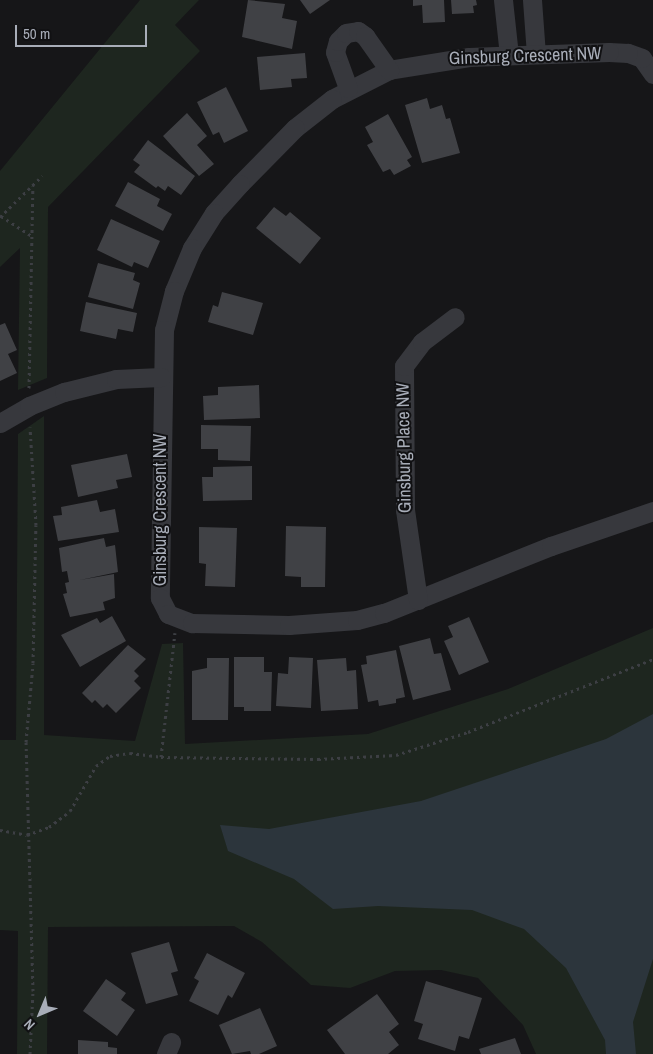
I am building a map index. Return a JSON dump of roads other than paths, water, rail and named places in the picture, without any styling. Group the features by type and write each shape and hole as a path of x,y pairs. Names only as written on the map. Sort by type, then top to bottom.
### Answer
{"street":[{"path":"503,0 509,55"},
{"path":"532,0 536,54"},
{"path":"348,88 335,52 338,41 346,33 358,31 365,36 389,70"},
{"name":"Ginsburg Crescent NW","path":"418,600 384,613 328,624 236,624 179,620 168,614 159,589 161,377 164,330 182,269 203,230 229,196 295,128 348,88 389,70 448,59 536,54 628,53 642,58 653,74"},
{"name":"Ginsburg Place NW","path":"418,600 405,510 404,366 422,342 456,317"},
{"path":"0,423 28,406 100,382 161,377"},
{"path":"418,600 551,546 653,511"}]}
